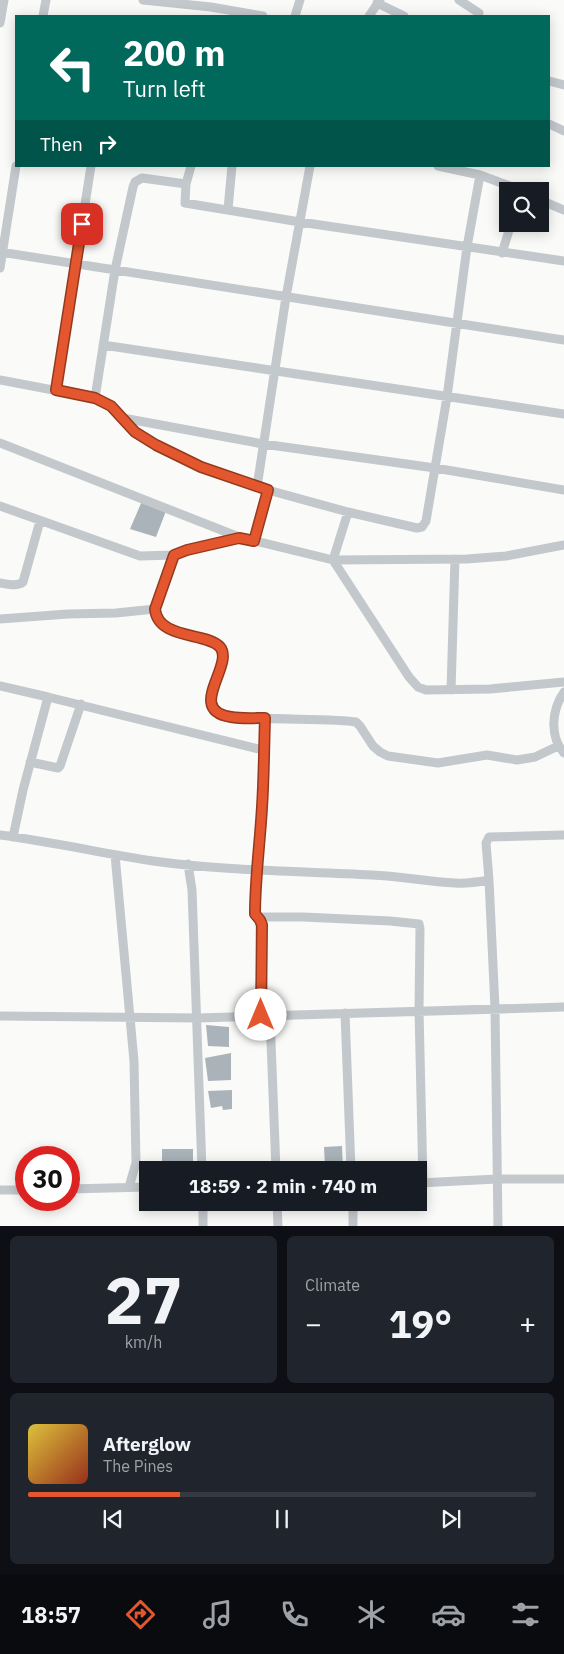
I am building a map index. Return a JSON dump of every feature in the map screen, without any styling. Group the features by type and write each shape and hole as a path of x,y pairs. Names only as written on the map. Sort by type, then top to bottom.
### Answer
{"street":[{"path":"0,23 4,0"},
{"path":"43,15 46,0"},
{"path":"148,0 211,12 223,5 245,15"},
{"path":"295,15 300,0"},
{"path":"459,0 479,13 478,15"},
{"path":"370,15 379,2 401,15"},
{"path":"550,81 564,85"},
{"path":"550,124 564,131"},
{"path":"0,268 16,167"},
{"path":"56,390 91,167"},
{"path":"191,167 186,184 185,203 564,261"},
{"path":"228,209 232,167"},
{"path":"256,487 286,297 310,167"},
{"path":"443,167 480,175 499,182"},
{"path":"0,380 95,398 111,406 135,432 156,445 201,467 256,487 348,512 417,528 422,527 426,521 447,397 467,247 480,175"},
{"path":"95,398 115,270 135,182 142,178 186,184"},
{"path":"549,204 564,210"},
{"path":"502,253 509,232"},
{"path":"1,252 564,340"},
{"path":"103,345 564,414"},
{"path":"123,418 263,444 435,468 564,490"},
{"path":"0,443 239,538 333,560 455,559 506,556 564,545"},
{"path":"254,541 268,490"},
{"path":"0,506 140,556 174,555 187,550 239,538"},
{"path":"333,560 348,512"},
{"path":"0,583 15,585 23,582 40,521"},
{"path":"174,555 155,609 155,615 168,628 216,643 221,648 223,652 222,663 215,679 212,705 216,711 231,717 356,722 373,746 388,756 438,763 488,754 517,760 561,749 554,728 555,712 564,692"},
{"path":"451,690 455,559"},
{"path":"333,560 409,678 418,686 426,690 490,689 564,682"},
{"path":"0,619 155,609"},
{"path":"0,686 82,704 264,750"},
{"path":"13,837 30,762 48,697"},
{"path":"30,762 52,768 60,766 82,704"},
{"path":"265,718 263,796 258,871 255,885 255,914 260,920 275,1161"},
{"path":"0,835 51,842 115,855 258,871 370,875 456,883 489,880"},
{"path":"498,1226 495,1008 486,843 489,837 564,835"},
{"path":"115,855 134,1061 136,1163 129,1187"},
{"path":"188,864 192,890 198,1018 202,1161"},
{"path":"260,920 268,916 419,924 420,1161"},
{"path":"0,1016 198,1018 564,1007"},
{"path":"345,1013 351,1161"},
{"path":"427,1183 497,1179 564,1179"},
{"path":"80,1189 139,1187"},
{"path":"0,1190 15,1190"},
{"path":"203,1211 203,1226"},
{"path":"277,1211 278,1226"},
{"path":"353,1211 354,1226"}],"building":[{"path":"142,501 166,511 156,537 130,529"},
{"path":"206,1025 229,1027 229,1047 208,1046"},
{"path":"231,1053 231,1080 208,1081 205,1058"},
{"path":"232,1090 232,1109 223,1110 222,1106 211,1108 208,1091"},
{"path":"342,1146 343,1161 325,1161 324,1147"},
{"path":"162,1149 193,1149 193,1161 162,1161"}],"route":[{"path":"82,224 56,390 95,398 116,409 135,432 156,445 201,467 268,490 254,541 239,538 187,550 174,555 155,609 155,615 168,628 216,643 221,648 223,652 222,663 215,679 212,698 212,705 216,711 231,717 265,718 263,796 258,871 255,885 255,914 262,925 261,1015"}]}
